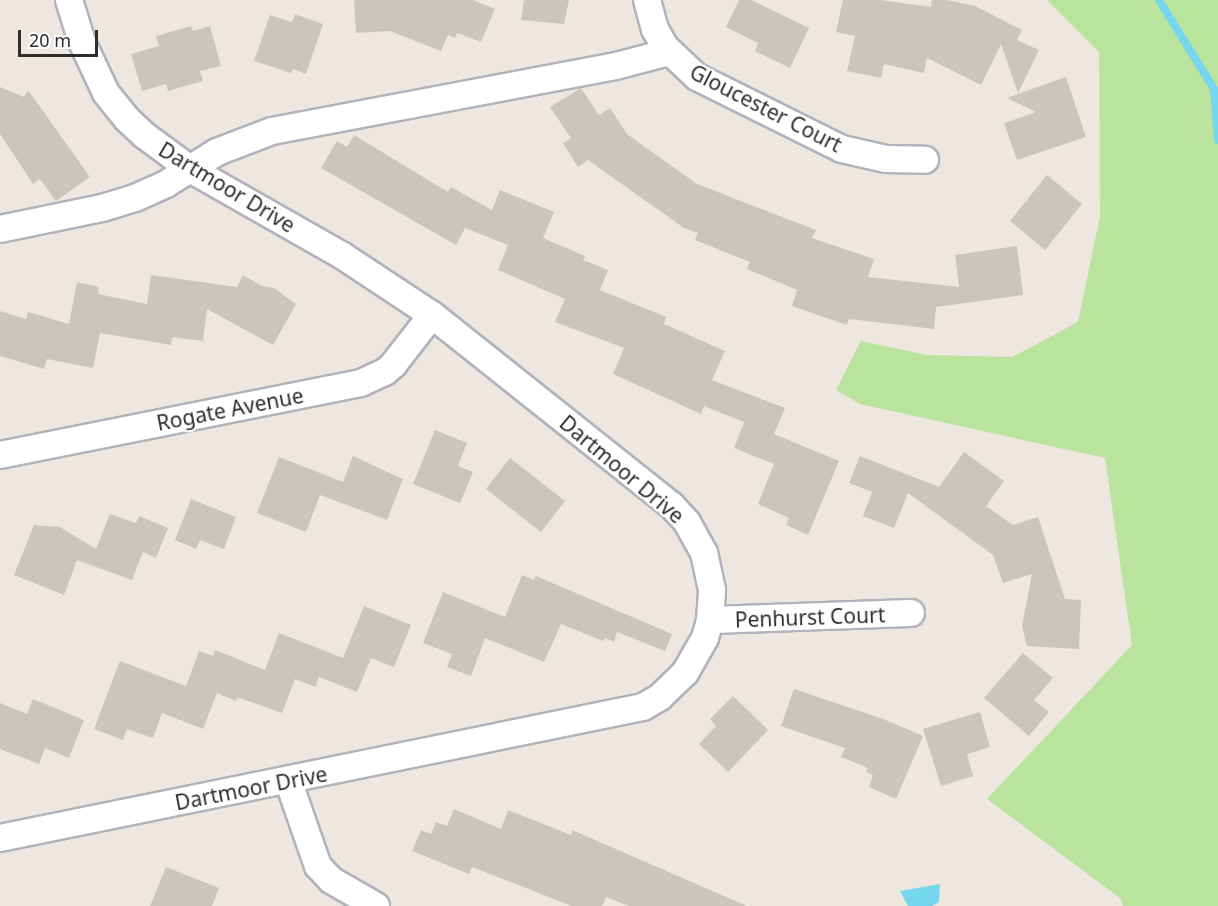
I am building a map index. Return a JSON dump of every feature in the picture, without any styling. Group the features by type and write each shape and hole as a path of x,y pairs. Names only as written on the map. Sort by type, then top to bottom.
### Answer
{"street":[{"name":"Dartmoor Drive","path":"0,838 643,707 660,698 685,673 705,638 710,620 712,590 698,537 671,506 432,315 343,256 190,169 144,135 127,119 106,93 86,52 69,0"},
{"name":"Gloucester Court","path":"647,0 654,29 669,52 707,82 832,144 886,159 926,160"},
{"path":"0,229 102,208 135,198 166,184 228,147 285,128 583,73 669,52"},
{"name":"Rogate Avenue","path":"0,455 361,383 385,372 393,365 432,315"},
{"name":"Penhurst Court","path":"710,620 911,613"},
{"path":"288,780 318,866 331,880 375,906"}],"green space":[{"path":"1047,0 1218,0 1218,906 1123,906 1120,898 987,799 1132,645 1105,458 860,404 836,390 861,341 927,355 1012,357 1078,322 1100,216 1099,52"}],"water":[{"path":"940,884 939,902 932,906 908,906 900,891"}],"building":[{"path":"354,0 473,0 495,9 481,42 457,33 455,38 448,35 441,51 390,31 356,33"},
{"path":"524,0 569,0 564,24 521,20"},
{"path":"739,0 751,0 809,28 790,68 755,51 758,43 726,27"},
{"path":"843,0 880,0 931,7 932,0 947,0 975,6 1022,30 1017,40 1039,50 1018,93 1001,44 981,85 927,58 924,73 884,64 881,78 847,71 855,36 836,32"},
{"path":"295,14 323,24 306,74 293,69 291,73 254,61 270,15 292,22"},
{"path":"191,26 193,31 210,26 221,66 200,71 203,81 168,91 166,84 142,91 131,54 159,46 156,36"},
{"path":"1066,77 1086,137 1017,160 1004,123 1036,112 1007,98"},
{"path":"0,87 24,97 28,90 90,177 56,201 40,179 33,184 0,134"},
{"path":"581,88 599,115 610,108 627,134 697,184 816,230 812,238 874,259 868,277 959,287 955,255 1017,246 1023,295 936,307 934,329 849,319 847,325 792,306 797,290 747,269 750,262 695,240 698,233 684,228 588,160 578,167 563,143 571,138 550,107"},
{"path":"354,135 448,192 451,187 492,210 500,190 554,212 543,238 585,256 583,260 608,270 600,290 666,317 664,324 725,351 712,380 785,408 774,434 839,461 808,535 786,525 789,518 758,504 774,464 734,448 744,422 704,406 701,414 613,374 624,348 555,322 565,299 498,270 508,245 465,228 456,245 321,168 337,141 347,147"},
{"path":"1047,175 1082,204 1045,250 1010,221"},
{"path":"151,275 237,287 243,275 262,286 274,288 296,304 273,345 207,309 203,341 172,337 171,345 100,333 93,368 47,359 44,369 0,356 0,311 26,319 28,312 69,324 77,282 99,287 98,294 147,304"},
{"path":"435,430 467,443 458,466 473,472 460,503 413,484"},
{"path":"964,452 1004,481 986,506 1013,525 1038,517 1065,599 1081,600 1079,649 1027,646 1022,626 1032,574 1003,583 993,555 908,493 894,528 863,516 872,492 849,483 860,456 939,487"},
{"path":"353,456 403,479 387,520 320,495 306,532 257,513 279,457 343,482"},
{"path":"510,458 565,501 541,532 486,489"},
{"path":"191,499 236,517 224,549 200,540 196,549 175,540"},
{"path":"110,514 136,523 139,516 168,528 156,558 143,552 132,580 77,560 64,595 14,575 34,525 60,527 96,549"},
{"path":"522,575 534,580 536,576 672,634 665,651 617,632 614,642 605,638 603,641 561,624 544,662 485,638 471,676 447,667 452,654 423,643 443,592 505,617"},
{"path":"364,606 411,625 394,667 371,658 357,692 319,677 315,687 295,679 282,713 237,697 236,701 217,693 203,729 162,713 153,738 127,729 123,740 94,729 120,661 186,686 199,651 213,656 215,650 265,670 279,633 343,658"},
{"path":"1023,653 1053,678 1034,700 1049,712 1029,736 984,698"},
{"path":"794,689 883,719 923,736 896,799 869,787 873,775 866,772 868,768 841,757 845,748 781,726"},
{"path":"733,696 768,730 728,772 699,744 716,726 710,719"},
{"path":"33,699 84,720 69,758 45,748 39,764 0,749 0,703 27,714"},
{"path":"980,712 990,747 967,754 973,776 941,786 923,729"},
{"path":"454,809 501,829 508,810 571,835 572,830 747,906 629,906 606,897 602,906 572,906 472,867 469,874 412,851 421,830 431,834 436,822 447,826"},
{"path":"166,867 219,888 212,906 150,906"}],"waterway":[{"path":"1159,0 1214,89 1218,140"}]}
